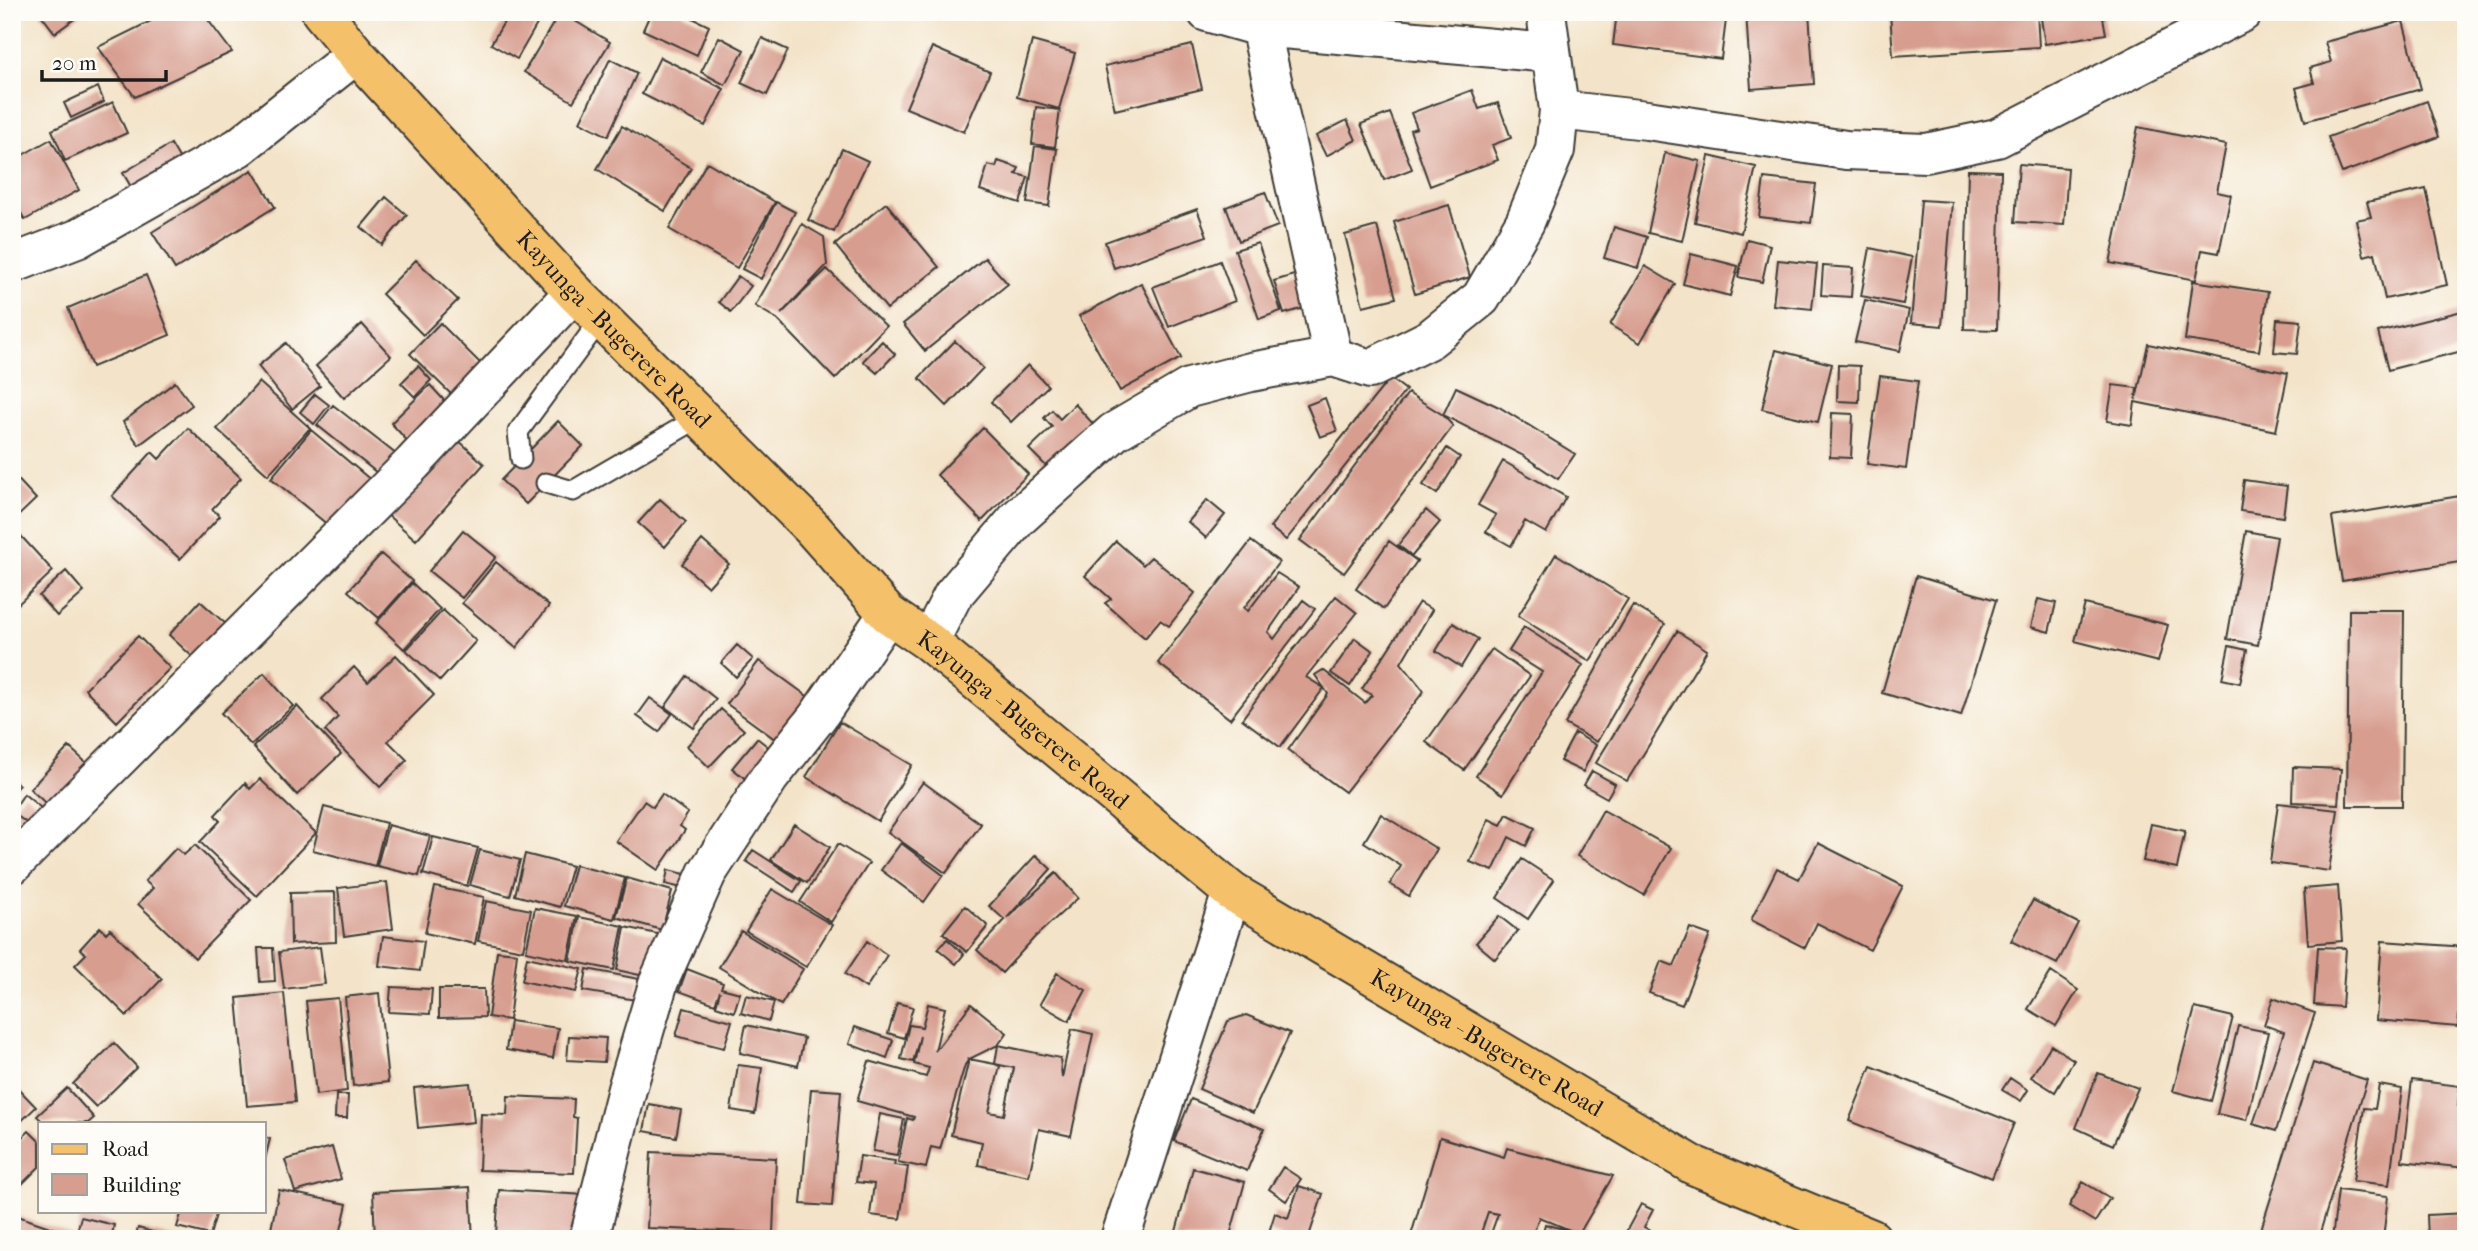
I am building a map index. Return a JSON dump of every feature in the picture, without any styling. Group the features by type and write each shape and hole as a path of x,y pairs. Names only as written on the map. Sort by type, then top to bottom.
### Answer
{"main road":[{"name":"Kayunga - Bugerere Road","path":"321,12 356,54 574,292 811,527 888,614 929,642 1231,892 1693,1165 1872,1239"}],"street":[{"path":"1207,12 1550,53"},
{"path":"929,642 953,595 1018,517 1114,432 1189,388 1251,372 1333,357 1370,369 1430,339 1481,298 1525,222 1555,150 1559,110 1546,12"},
{"path":"1559,110 1647,120 1846,150 1926,153 1997,138 2243,12"},
{"path":"1259,20 1333,357"},
{"path":"12,264 77,239 239,147 356,54"},
{"path":"12,865 413,463 574,292"},
{"path":"589,1239 627,1089 659,981 708,873 769,778 818,716 888,614"},
{"path":"1120,1239 1231,892"}],"lane":[{"path":"521,459 518,432 601,319"},
{"path":"546,483 573,491 700,417"}],"building":[{"path":"39,12 84,12 55,33"},
{"path":"169,12 202,12 232,52 135,97 98,47"},
{"path":"510,12 544,12 517,59 491,44"},
{"path":"560,12 610,42 573,102 524,72"},
{"path":"651,12 680,12 709,26 697,55 643,30"},
{"path":"1617,12 1727,12 1721,59 1613,45"},
{"path":"1746,12 1809,12 1814,84 1751,89"},
{"path":"1890,12 2037,12 2039,47 1893,56"},
{"path":"2040,12 2102,12 2106,34 2045,44"},
{"path":"2403,21 2421,89 2305,121 2296,88 2314,83 2310,68 2331,62 2325,42"},
{"path":"719,37 744,50 725,85 701,72"},
{"path":"762,38 788,50 767,95 741,83"},
{"path":"1032,41 1075,53 1059,109 1017,97"},
{"path":"1192,45 1202,89 1115,110 1105,66"},
{"path":"932,47 990,72 964,132 906,108"},
{"path":"660,57 724,89 705,126 642,94"},
{"path":"610,59 637,73 608,136 580,122"},
{"path":"98,87 104,102 71,118 64,103"},
{"path":"1472,90 1479,109 1498,103 1511,138 1492,145 1498,160 1430,186 1410,130 1417,128 1411,113"},
{"path":"2427,101 2439,137 2342,173 2328,137"},
{"path":"113,102 127,133 65,161 52,130"},
{"path":"1036,107 1060,110 1055,147 1032,144"},
{"path":"1390,113 1412,169 1384,180 1361,124"},
{"path":"1347,120 1356,140 1326,156 1316,136"},
{"path":"622,126 691,168 665,211 597,169"},
{"path":"2138,127 2226,145 2217,192 2231,195 2219,253 2202,250 2196,280 2110,263"},
{"path":"51,139 79,190 25,220 12,197 12,161"},
{"path":"171,144 185,168 137,197 123,173"},
{"path":"1035,146 1057,149 1049,206 1027,203"},
{"path":"842,149 868,161 834,232 808,220"},
{"path":"1665,153 1700,161 1682,241 1648,233"},
{"path":"1709,156 1756,167 1741,233 1695,222"},
{"path":"998,161 1019,168 1016,174 1028,177 1020,203 980,190 988,165 996,167"},
{"path":"707,162 775,202 737,268 669,229"},
{"path":"2019,164 2068,168 2064,225 2015,222"},
{"path":"252,170 275,207 175,269 152,232"},
{"path":"1968,170 2001,171 1997,330 1964,329"},
{"path":"1764,178 1816,184 1811,223 1759,217"},
{"path":"2426,189 2447,285 2385,299 2375,253 2364,256 2356,220 2371,217 2367,202"},
{"path":"1265,192 1278,226 1239,241 1226,207"},
{"path":"386,197 407,215 382,245 361,227"},
{"path":"1921,200 1952,202 1942,326 1911,323"},
{"path":"776,202 795,212 761,279 742,269"},
{"path":"886,203 939,267 887,309 835,245"},
{"path":"1449,205 1470,277 1415,294 1394,222"},
{"path":"1197,209 1207,236 1114,268 1105,242"},
{"path":"802,224 824,237 827,265 781,314 827,269 886,326 835,379 777,319 755,306"},
{"path":"1377,226 1396,298 1363,306 1345,235"},
{"path":"1614,227 1647,237 1638,268 1604,258"},
{"path":"1747,239 1770,245 1762,282 1738,277"},
{"path":"1258,243 1281,311 1259,319 1235,250"},
{"path":"1870,248 1912,257 1903,304 1861,296"},
{"path":"1691,254 1738,266 1730,296 1683,284"},
{"path":"985,258 1008,284 925,351 903,324"},
{"path":"416,260 458,300 423,335 382,294"},
{"path":"1778,260 1817,264 1812,309 1773,305"},
{"path":"1220,261 1235,301 1169,327 1153,287"},
{"path":"1645,266 1675,284 1640,343 1610,325"},
{"path":"1823,266 1853,268 1851,297 1821,295"},
{"path":"1304,272 1314,305 1284,314 1274,281"},
{"path":"146,275 170,335 92,367 68,308"},
{"path":"738,276 751,286 731,312 719,302"},
{"path":"2193,281 2268,292 2259,351 2185,340"},
{"path":"1141,283 1181,358 1120,391 1079,316"},
{"path":"1865,300 1909,310 1900,351 1855,342"},
{"path":"2462,311 2466,327 2466,350 2388,370 2378,332"},
{"path":"2277,319 2301,321 2297,354 2274,352"},
{"path":"440,323 484,367 454,397 410,354"},
{"path":"362,324 391,356 344,398 316,366"},
{"path":"882,341 895,354 877,373 863,361"},
{"path":"955,341 983,368 947,406 919,378"},
{"path":"286,343 320,386 292,409 258,366"},
{"path":"2148,344 2288,373 2276,431 2135,402 2132,425 2107,421 2113,385 2137,388 2136,400"},
{"path":"1776,350 1832,364 1818,422 1762,409"},
{"path":"1028,365 1048,386 1011,422 991,402"},
{"path":"1838,365 1860,366 1859,402 1837,401"},
{"path":"418,366 431,380 415,397 401,383"},
{"path":"1880,376 1918,381 1906,469 1867,464"},
{"path":"1390,378 1406,390 1286,540 1270,527"},
{"path":"175,382 192,405 139,445 123,422"},
{"path":"259,382 310,428 268,475 217,429"},
{"path":"430,385 452,409 412,446 391,423"},
{"path":"1456,387 1499,407 1575,454 1558,479 1522,455 1443,415"},
{"path":"1408,393 1443,415 1453,426 1344,573 1300,540"},
{"path":"315,394 329,405 314,424 300,412"},
{"path":"1325,398 1337,431 1320,437 1307,405"},
{"path":"1075,404 1094,425 1049,469 1029,449 1052,427 1044,418 1052,410 1060,419"},
{"path":"333,405 397,455 381,476 317,425"},
{"path":"1832,413 1853,414 1851,458 1830,457"},
{"path":"558,421 583,446 526,504 501,480"},
{"path":"188,428 241,478 212,509 220,516 180,559 112,496 152,452 159,459"},
{"path":"983,428 1028,474 982,521 937,475"},
{"path":"311,430 373,482 334,530 271,478"},
{"path":"454,436 484,464 416,540 386,514"},
{"path":"1447,448 1460,457 1437,494 1423,485"},
{"path":"1503,461 1566,497 1546,533 1525,521 1511,546 1486,532 1496,515 1478,505"},
{"path":"12,473 36,499 12,522"},
{"path":"2244,480 2287,486 2283,517 2240,511"},
{"path":"2466,495 2466,561 2342,581 2332,517"},
{"path":"660,499 686,522 665,547 638,523"},
{"path":"1207,500 1225,515 1206,538 1188,522"},
{"path":"1426,510 1440,522 1412,556 1398,545"},
{"path":"463,530 496,557 462,598 429,571"},
{"path":"2246,531 2277,537 2258,645 2227,639"},
{"path":"21,536 53,571 12,610 12,544"},
{"path":"702,540 729,564 708,587 682,564"},
{"path":"1116,541 1143,565 1151,557 1195,593 1169,626 1160,620 1145,638 1105,603 1111,599 1085,576"},
{"path":"1251,541 1279,562 1244,608 1248,611 1277,573 1299,587 1268,632 1274,639 1303,600 1315,609 1230,719 1158,663"},
{"path":"1389,541 1417,561 1384,609 1356,589"},
{"path":"381,554 412,581 379,618 348,591"},
{"path":"1556,554 1628,599 1590,661 1518,616"},
{"path":"496,562 549,606 516,648 462,603"},
{"path":"66,571 84,592 57,616 39,596"},
{"path":"1916,576 1996,600 1961,716 1882,693"},
{"path":"412,583 440,609 404,649 376,623"},
{"path":"1336,596 1357,613 1306,677 1324,688 1280,747 1242,719"},
{"path":"2038,599 2056,603 2049,632 2031,627"},
{"path":"200,601 227,625 196,660 169,635"},
{"path":"1419,602 1432,610 1401,663 1424,691 1345,792 1288,750 1328,694 1315,675 1323,670 1365,703 1372,695 1362,689"},
{"path":"2085,604 2168,625 2158,662 2075,641"},
{"path":"1633,605 1665,624 1597,742 1565,724"},
{"path":"443,610 476,641 440,681 406,650"},
{"path":"2349,610 2404,610 2402,806 2347,806"},
{"path":"1453,623 1478,639 1461,667 1436,651"},
{"path":"1524,627 1583,665 1503,794 1476,776 1542,672 1509,651"},
{"path":"1677,631 1707,650 1627,781 1596,763"},
{"path":"138,636 170,668 117,722 85,689"},
{"path":"1355,638 1373,651 1350,686 1331,673"},
{"path":"737,645 753,659 736,677 721,663"},
{"path":"2229,646 2247,650 2240,683 2222,679"},
{"path":"1492,649 1530,676 1464,770 1426,742"},
{"path":"396,655 434,695 388,741 407,760 380,787 325,731 338,717 322,699 354,667 368,682"},
{"path":"759,661 814,701 783,745 727,704"},
{"path":"264,673 293,706 251,745 221,713"},
{"path":"687,676 716,699 694,728 665,707"},
{"path":"650,698 672,714 659,732 637,716"},
{"path":"297,706 341,754 297,795 253,747"},
{"path":"721,709 744,730 709,767 687,746"},
{"path":"840,722 912,765 878,821 806,777"},
{"path":"1575,733 1596,745 1583,772 1560,761"},
{"path":"757,738 777,754 753,785 732,768"},
{"path":"69,747 90,766 51,808 30,789"},
{"path":"2293,767 2341,769 2338,804 2292,802"},
{"path":"1592,771 1615,784 1607,798 1584,785"},
{"path":"12,778 19,785 12,792"},
{"path":"260,779 316,833 257,896 200,842 220,821 215,815 245,783 250,789"},
{"path":"923,782 981,824 946,873 888,832"},
{"path":"24,794 41,808 28,824 12,812"},
{"path":"662,794 688,813 680,826 685,830 658,870 616,841 644,801 653,807"},
{"path":"2278,803 2338,810 2329,871 2270,863"},
{"path":"324,807 386,823 375,866 313,850"},
{"path":"1603,810 1671,848 1644,895 1577,856"},
{"path":"1381,814 1437,849 1409,896 1390,884 1401,866 1364,842"},
{"path":"1507,814 1535,828 1526,846 1509,837 1493,871 1470,862 1489,819 1501,825"},
{"path":"794,824 830,847 807,883 771,860"},
{"path":"2151,824 2185,831 2177,868 2143,861"},
{"path":"388,825 430,836 419,876 377,866"},
{"path":"433,837 478,848 467,886 423,874"},
{"path":"901,843 943,875 924,902 881,870"},
{"path":"1818,843 1903,886 1870,950 1817,923 1805,948 1751,920 1777,868 1799,879"},
{"path":"838,844 869,863 831,922 800,902"},
{"path":"195,845 251,900 195,958 138,904 153,888 145,881 176,848 184,855"},
{"path":"480,850 520,860 510,896 470,885"},
{"path":"753,850 801,881 794,892 746,861"},
{"path":"525,854 572,866 560,907 515,895"},
{"path":"1036,855 1051,869 1007,918 1056,873 1078,898 1035,937 1002,973 977,950 1005,920 989,906"},
{"path":"1522,859 1554,880 1528,919 1497,898"},
{"path":"575,865 625,878 614,919 564,906"},
{"path":"668,870 685,874 682,888 665,884"},
{"path":"627,878 672,891 662,930 616,917"},
{"path":"387,882 393,929 344,936 338,888"},
{"path":"2338,886 2342,941 2308,944 2304,889"},
{"path":"435,887 484,897 475,944 425,933"},
{"path":"772,889 832,925 806,967 746,931"},
{"path":"335,892 336,942 291,944 290,893"},
{"path":"2033,900 2078,923 2057,964 2011,941"},
{"path":"486,901 531,910 523,950 478,941"},
{"path":"965,906 988,926 967,952 943,933"},
{"path":"535,908 577,916 568,960 526,951"},
{"path":"1499,916 1518,931 1495,959 1476,943"},
{"path":"579,917 623,926 614,970 570,961"},
{"path":"100,927 106,933 110,929 162,979 127,1016 75,965 86,954 80,949"},
{"path":"625,927 662,935 653,978 617,970"},
{"path":"1690,928 1710,935 1682,1005 1649,993 1661,961 1674,966"},
{"path":"741,931 803,969 781,1005 719,967"},
{"path":"383,936 424,941 420,971 379,966"},
{"path":"947,939 964,954 956,964 938,949"},
{"path":"867,941 887,955 866,988 845,974"},
{"path":"2382,941 2465,947 2458,1027 2376,1020"},
{"path":"320,947 325,984 284,989 279,952"},
{"path":"2318,947 2346,948 2342,1007 2314,1005"},
{"path":"258,948 273,948 275,981 260,982"},
{"path":"497,951 517,953 509,1020 488,1017"},
{"path":"527,957 582,969 576,992 522,981"},
{"path":"587,969 639,979 636,1000 583,991"},
{"path":"687,969 723,983 721,988 740,993 734,1012 716,1006 720,991 715,1004 679,991"},
{"path":"2051,972 2078,990 2056,1026 2028,1009"},
{"path":"1057,973 1086,990 1069,1021 1040,1004"},
{"path":"391,987 432,989 430,1014 389,1012"},
{"path":"439,989 484,989 485,1017 439,1018"},
{"path":"284,993 295,1102 247,1106 237,998"},
{"path":"379,993 388,1082 353,1086 345,997"},
{"path":"746,995 774,1002 769,1021 741,1013"},
{"path":"338,998 347,1091 316,1095 306,1001"},
{"path":"2273,998 2315,1013 2276,1131 2253,1124 2284,1032 2264,1025"},
{"path":"897,1003 913,1007 904,1038 888,1033"},
{"path":"928,1004 945,1008 935,1051 971,1004 1007,1033 998,1045 969,1059 965,1065 940,1149 931,1147 926,1168 898,1162 907,1118 913,1120 914,1117 857,1101 869,1061 926,1077 929,1068 914,1064 920,1036 913,1062 901,1059 909,1025 922,1027"},
{"path":"684,1008 732,1021 724,1048 676,1036"},
{"path":"2195,1008 2233,1017 2211,1101 2173,1091"},
{"path":"1246,1015 1290,1033 1253,1113 1199,1089 1228,1021"},
{"path":"510,1021 558,1028 553,1058 506,1050"},
{"path":"746,1025 804,1038 798,1066 740,1053"},
{"path":"2238,1026 2268,1032 2247,1120 2217,1114"},
{"path":"855,1027 893,1040 887,1058 849,1044"},
{"path":"1072,1029 1093,1034 1071,1136 1039,1129 1029,1176 978,1165 982,1142 951,1135 969,1059 995,1064 998,1045 1060,1058 1062,1078","holes":["995,1064 1014,1068 1004,1115 989,1112 1000,1066"]},
{"path":"569,1036 606,1038 604,1062 567,1060"},
{"path":"114,1043 137,1067 96,1107 73,1084"},
{"path":"2051,1045 2074,1060 2055,1092 2031,1077"},
{"path":"2313,1063 2367,1080 2318,1239 2258,1239"},
{"path":"738,1065 762,1068 755,1114 731,1110"},
{"path":"1871,1066 2014,1123 1992,1178 1849,1121"},
{"path":"2098,1073 2138,1088 2113,1145 2076,1128"},
{"path":"2010,1078 2028,1090 2021,1101 2002,1090"},
{"path":"2412,1080 2460,1086 2458,1106 2466,1107 2466,1168 2402,1161"},
{"path":"12,1082 36,1107 12,1130"},
{"path":"470,1083 474,1122 418,1128 414,1088"},
{"path":"2379,1085 2402,1089 2389,1185 2353,1181 2364,1108 2375,1109"},
{"path":"67,1088 94,1118 89,1122 43,1122 37,1116"},
{"path":"811,1089 841,1091 832,1206 801,1204"},
{"path":"336,1095 348,1095 347,1118 335,1118"},
{"path":"508,1096 574,1099 573,1117 577,1118 574,1173 479,1170 481,1114 507,1115"},
{"path":"1191,1099 1264,1129 1247,1171 1174,1141"},
{"path":"649,1104 681,1110 676,1137 644,1131"},
{"path":"880,1114 904,1119 897,1155 873,1151"},
{"path":"29,1131 38,1140 38,1168 16,1190 12,1186 12,1148"},
{"path":"1440,1137 1504,1157 1507,1148 1613,1176 1576,1239 1541,1239 1545,1224 1577,1233 1539,1217 1531,1239 1489,1239 1498,1214 1488,1212 1479,1239 1410,1239"},
{"path":"266,1138 270,1139 266,1155"},
{"path":"332,1147 341,1179 295,1192 285,1160"},
{"path":"651,1152 776,1158 773,1233 647,1228"},
{"path":"860,1156 895,1161 894,1165 908,1167 900,1219 870,1215 874,1184 856,1182"},
{"path":"1283,1167 1301,1179 1286,1201 1269,1189"},
{"path":"1193,1168 1245,1182 1229,1239 1174,1239"},
{"path":"2083,1182 2110,1198 2095,1222 2069,1206"},
{"path":"1299,1186 1323,1194 1308,1239 1290,1239 1269,1232 1275,1213 1288,1218"},
{"path":"470,1187 473,1239 375,1239 373,1192"},
{"path":"279,1190 347,1204 339,1239 269,1239"},
{"path":"499,1190 586,1195 583,1239 496,1234"},
{"path":"2338,1190 2388,1196 2383,1239 2332,1239"},
{"path":"1641,1204 1653,1210 1644,1227 1651,1231 1646,1239 1622,1239"},
{"path":"182,1212 217,1212 210,1235 177,1227"},
{"path":"2466,1213 2466,1239 2428,1239 2427,1215"},
{"path":"12,1214 73,1235 72,1239 12,1239"},
{"path":"81,1217 114,1225 111,1239 75,1239"},
{"path":"138,1228 174,1238 174,1239 135,1239"}]}
